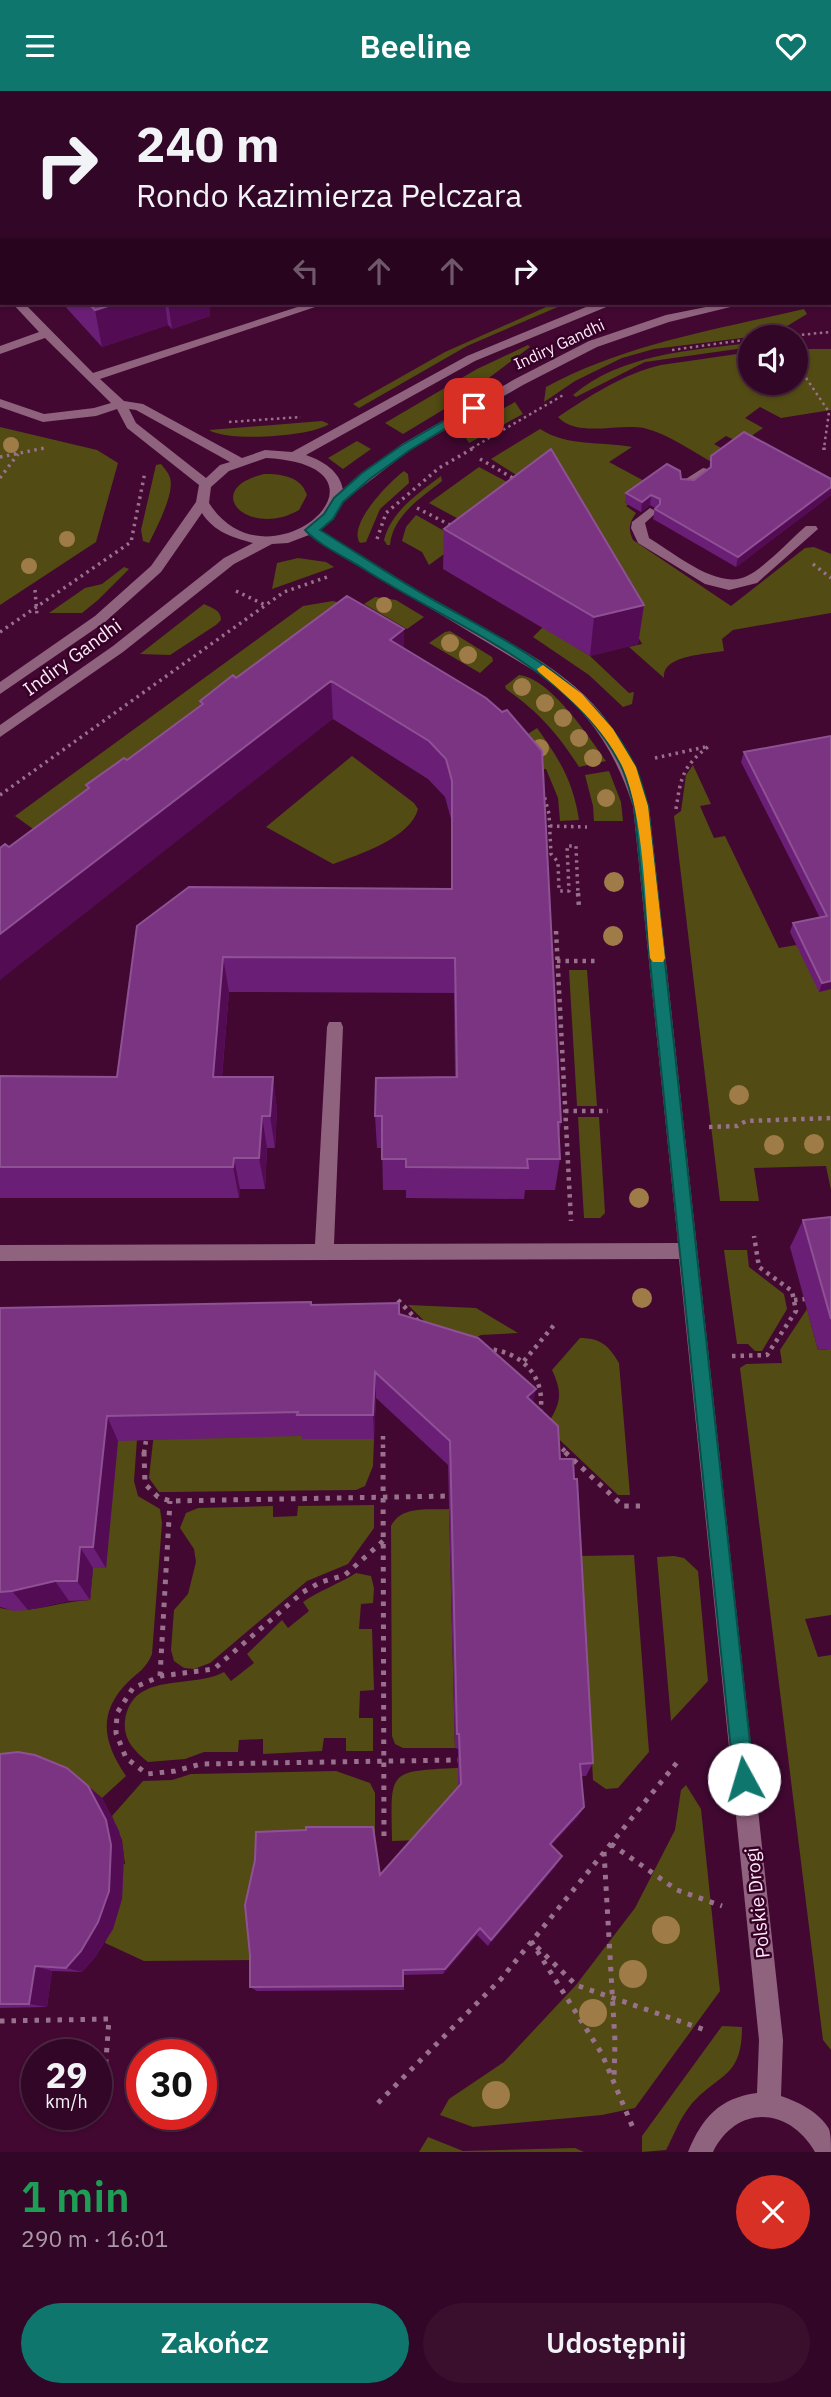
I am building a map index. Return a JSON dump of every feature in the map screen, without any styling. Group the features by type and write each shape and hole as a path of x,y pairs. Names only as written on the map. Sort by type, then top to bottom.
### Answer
{"street":[{"path":"20,305 120,404 131,425 205,484"},
{"path":"91,378 315,305"},
{"name":"Indiry Gandhi","path":"294,456 328,441 451,368 558,321 604,305"},
{"name":"Indiry Gandhi","path":"338,500 406,447 519,382 593,344 666,319 732,305"},
{"path":"0,350 47,333"},
{"path":"0,403 43,418 96,412 120,404 139,407 237,460"},
{"path":"265,454 294,456 314,462 329,473 337,486 338,500 329,517 311,530 291,537 269,540 244,537 223,530 208,518 202,503 205,484 223,466 265,454"},
{"path":"686,485 703,472"},
{"name":"Indiry Gandhi","path":"0,689 100,619 156,569 202,503"},
{"path":"650,512 639,522 638,528 643,540 710,581 729,585 752,580 810,529"},
{"name":"Polskie Drogi","path":"311,530 405,589 538,665 578,697 608,733 629,767 641,806 690,1251 771,2040 769,2104"},
{"name":"Indiry Gandhi","path":"0,732 118,649 229,561 269,540"},
{"path":"324,1252 335,1027"},
{"path":"0,1253 690,1251"},
{"path":"700,2152 710,2131 727,2114 748,2105 769,2104 791,2111 810,2125 829,2152"}],"path":[{"path":"808,334 831,332"},
{"path":"667,351 738,341"},
{"path":"808,381 829,412 824,450 831,445"},
{"path":"377,543 379,529 386,513 439,468 552,404 568,392"},
{"path":"0,478 18,454"},
{"path":"480,459 520,483"},
{"path":"0,632 131,542 147,463"},
{"path":"418,508 459,530"},
{"path":"0,795 284,592 331,575"},
{"path":"36,590 37,615"},
{"path":"233,590 265,605"},
{"path":"656,758 709,746 684,768 680,775 677,809 668,815"},
{"path":"537,775 545,793 551,854 558,862 559,891 569,891 567,846 576,846 579,908"},
{"path":"550,826 587,827"},
{"path":"556,931 571,1222"},
{"path":"557,961 596,961"},
{"path":"565,1111 608,1111"},
{"path":"704,1127 737,1126 746,1121 831,1118"},
{"path":"731,1356 767,1355 796,1311 792,1291 759,1267 754,1236"},
{"path":"794,1300 805,1299"},
{"path":"398,1300 429,1331"},
{"path":"524,1361 554,1325"},
{"path":"473,1350 491,1348 508,1352 524,1361 536,1374 542,1407 535,1423"},
{"path":"147,1433 142,1472 144,1486 157,1499 170,1501 450,1496"},
{"path":"383,1436 384,1840"},
{"path":"555,1442 623,1506 640,1506"},
{"path":"160,1676 170,1501"},
{"path":"383,1541 345,1575 321,1582 303,1592 214,1669 201,1674 160,1676 130,1691 119,1703 114,1723 125,1759 147,1775 201,1764 458,1760"},
{"path":"378,2103 502,1979 679,1760"},
{"path":"611,1844 651,1875 692,1899 723,1906"},
{"path":"604,1852 614,2079"},
{"path":"531,1941 576,1985 705,2030"},
{"path":"531,1941 602,2054 633,2128"},
{"path":"0,2021 109,2019 108,2039"}],"shaded area":[{"path":"551,305 562,305 467,346 359,408 353,404 445,352"},
{"path":"804,309 807,314 789,325 738,325 738,338 654,349 622,358 575,381 544,402 546,387 576,372 608,359 705,331"},
{"path":"528,345 530,347 461,399 403,434 385,423 477,369"},
{"path":"738,345 738,349 645,362 576,397 573,395 592,381 635,362 681,352"},
{"path":"808,349 831,349 831,410 781,418 760,407 745,418 763,428 741,443 726,436 714,444 728,452 713,463 671,439 644,428 576,427 558,417 607,387 661,365 738,354 738,395 808,395"},
{"path":"515,402 523,414 469,443 464,435 465,430"},
{"path":"322,421 329,424 288,435 233,436 209,430"},
{"path":"0,427 97,450 118,463 96,542 0,605"},
{"path":"540,429 562,439 632,447 609,462 648,483 646,491 626,506 636,513 630,526 633,540 731,606 805,548 814,547 831,554 831,613 733,630 722,639 724,651 677,660 665,670 664,678 629,647 642,644 549,475 534,486 491,459"},
{"path":"357,441 371,449 343,469 328,458"},
{"path":"161,464 169,476 170,493 149,543 143,541 141,530 156,465"},
{"path":"479,467 526,492 477,529 429,503"},
{"path":"404,471 408,474 409,483 380,509 366,542 360,543 359,526 364,515 389,484"},
{"path":"264,474 283,476 300,484 307,495 299,510 280,517 263,519 249,516 238,509 233,500 235,490 245,481"},
{"path":"441,476 442,481 402,516 392,534 390,545 387,545 384,540 399,511"},
{"path":"416,515 462,541 429,565 422,552 402,541 406,527"},
{"path":"298,558 326,562 334,567 272,589 277,563"},
{"path":"124,567 129,569 82,613 49,613 85,588 102,584"},
{"path":"375,597 396,600 424,617 407,629 364,604"},
{"path":"333,601 343,604 50,841 15,816 303,606"},
{"path":"204,604 219,614 221,620 216,625 170,655 140,654"},
{"path":"543,627 590,656 629,693 634,692 632,704 623,707 589,675 533,637"},
{"path":"450,631 492,657 493,661 480,673 429,643"},
{"path":"519,675 543,686 556,697 606,761 579,767 547,724 506,689 505,686"},
{"path":"537,728 564,771 579,820 560,821 558,798 546,769 521,769 505,749"},
{"path":"352,756 414,803 418,809 405,829 382,844 333,864 266,827"},
{"path":"693,765 711,804 700,806 714,838 725,836 779,948 796,945 831,989 831,1190 826,1166 754,1168 759,1201 720,1201 674,816 681,811 686,775"},
{"path":"609,771 621,802 623,821 594,821 585,775"},
{"path":"569,970 587,970 597,1106 577,1106"},
{"path":"578,1117 599,1117 605,1213 600,1218 584,1218"},
{"path":"724,1250 747,1250 749,1267 784,1294 787,1309 762,1351 755,1351 748,1344 737,1344"},
{"path":"408,1305 476,1308 518,1333 481,1335 453,1349"},
{"path":"807,1309 818,1350 831,1349 831,1615 805,1619 818,1657 831,1655 831,2050 823,2040 740,1368 746,1364 782,1363 780,1350"},
{"path":"580,1338 604,1344 619,1363 630,1495 618,1495 546,1427 559,1399 552,1370"},
{"path":"303,1430 302,1439 374,1439 373,1466 365,1486 356,1490 159,1492 149,1478 154,1432 210,1437"},
{"path":"137,1439 134,1481 138,1496 160,1509 162,1523 152,1654 111,1705 108,1739 126,1776 102,1798 81,1781 0,1771 0,1608 23,1610 90,1600 93,1568 105,1568 107,1440"},
{"path":"374,1505 374,1528 348,1564 307,1581 210,1663 194,1669 184,1668 174,1661 171,1650 174,1610 188,1594 196,1562 194,1549 180,1528 186,1513 198,1508 273,1506 273,1517 297,1516 298,1506"},
{"path":"449,1509 455,1748 403,1748 395,1744 392,1736 391,1526 396,1519 408,1512"},
{"path":"634,1555 649,1752 618,1788 606,1789 593,1780 581,1556"},
{"path":"657,1557 684,1558 698,1571 708,1681 671,1721"},
{"path":"356,1573 371,1576 374,1588 373,1603 361,1604 359,1629 372,1629 374,1690 360,1691 359,1718 373,1718 373,1751 346,1751 346,1738 324,1738 322,1751 263,1754 263,1739 239,1740 238,1752 204,1752 185,1759 148,1762 134,1749 126,1733 125,1721 130,1705 139,1694 165,1684 211,1677 224,1672 231,1681 254,1663 247,1654 282,1620 288,1628 309,1611 303,1602"},
{"path":"458,1768 459,1797 421,1840 392,1841 393,1788 398,1779 417,1771"},
{"path":"336,1771 370,1783 375,1793 375,1838 311,1838 258,1960 144,1961 105,1943 119,1908 115,1865 125,1864 122,1840 112,1816 143,1781 172,1780 191,1774"},
{"path":"686,1785 701,1809 720,1991 635,2108 602,2115 473,2127 440,2115 449,2099 504,2062 576,1985 635,1908 675,1830 681,1790"},
{"path":"722,2026 742,2027 741,2044 733,2067 690,2106 666,2150 642,2152 642,2136"},
{"path":"428,2137 463,2151 575,2148 584,2152 419,2152"}],"building":[{"path":"90,305 111,305 95,310"},
{"path":"744,432 831,479 831,487 738,557 655,509 660,504 660,499 651,495 642,502 626,493 667,464 680,471 681,479 694,480 711,467 711,456"},
{"path":"551,449 644,605 594,617 444,529"},
{"path":"347,596 404,629 390,640 486,698 502,712 507,710 542,751 561,1122 558,1122 560,1159 527,1159 528,1168 406,1167 406,1159 382,1159 382,1116 375,1116 376,1078 457,1077 455,958 223,957 213,1077 273,1077 270,1116 262,1116 259,1158 234,1158 233,1167 0,1167 0,1076 117,1077 137,926 189,887 452,889 452,781 446,759 429,741 331,681 0,934 0,848 5,844 9,847 89,788 86,785 124,758 127,760 203,704 200,701 233,675 236,678"},
{"path":"831,736 831,981 822,983 793,923 827,916 744,752"},
{"path":"831,1217 831,1319 803,1220"},
{"path":"311,1302 311,1305 399,1303 399,1314 478,1338 536,1389 527,1397 558,1426 560,1459 573,1459 574,1479 577,1479 593,1763 580,1764 584,1807 550,1844 562,1856 491,1940 480,1928 445,1969 403,1970 403,1986 250,1987 245,1905 255,1860 256,1832 306,1830 306,1827 373,1827 380,1875 461,1784 457,1734 450,1441 375,1372 373,1415 297,1415 298,1412 107,1416 93,1547 80,1547 77,1581 55,1581 0,1592 0,1308"},
{"path":"18,1752 35,1755 67,1768 88,1786 106,1820 111,1845 109,1891 98,1922 81,1951 66,1968 35,1966 29,2004 0,2004 0,1754"}],"slow traffic":[{"path":"543,669 578,697 608,733 629,767 641,806 658,958"}],"route":[{"path":"474,408 406,447 366,476 338,500 329,517 311,530 354,559 538,665 578,697 608,733 629,767 641,806 744,1779"}]}
